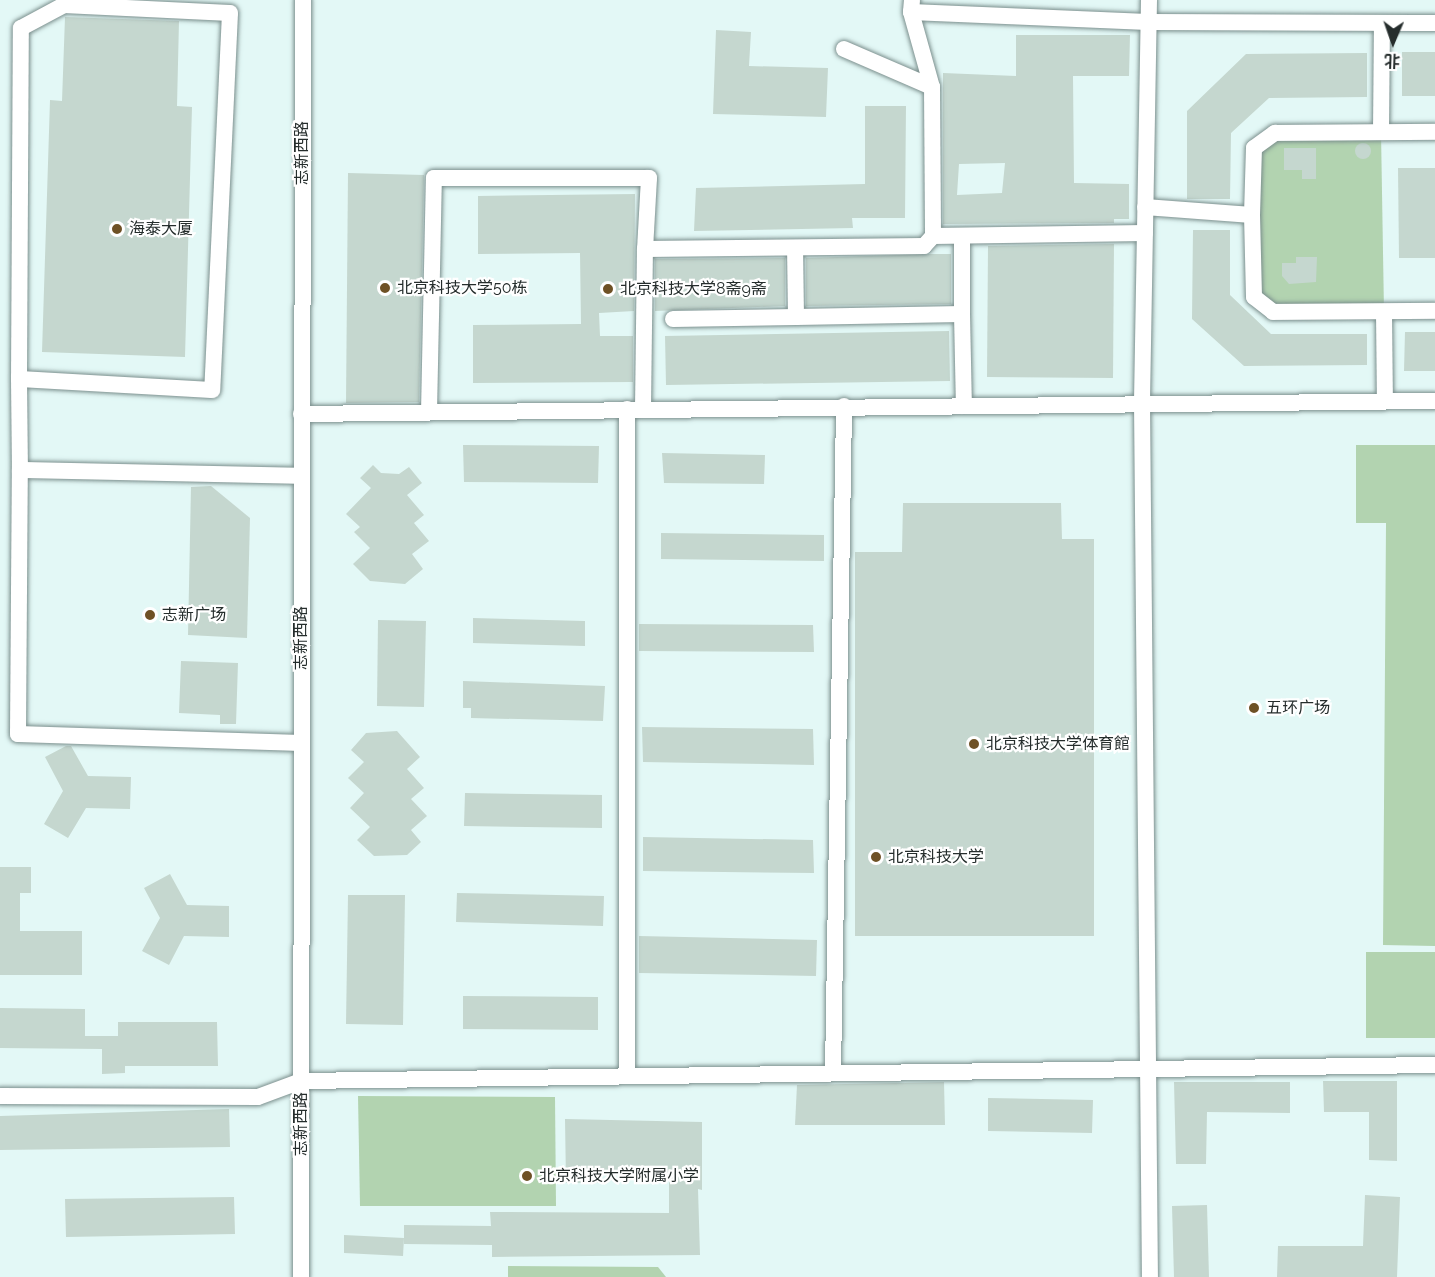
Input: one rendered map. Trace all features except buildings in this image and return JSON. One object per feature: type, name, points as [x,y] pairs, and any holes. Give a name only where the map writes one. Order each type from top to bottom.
[{"type":"street","name":"志新西路","points":[[301,1277],[303,0]]},
{"type":"street","points":[[1149,0],[1142,402],[1150,1277]]},
{"type":"street","points":[[19,379],[212,390],[230,13],[64,5],[21,28],[19,379],[20,470],[18,734],[301,743]]},
{"type":"street","points":[[645,249],[924,246],[933,236],[932,87],[912,6],[1148,22],[1435,23]]},
{"type":"street","points":[[1381,132],[1382,23]]},
{"type":"street","points":[[844,49],[932,87]]},
{"type":"street","points":[[1435,132],[1275,133],[1254,148],[1252,215],[1254,297],[1273,312],[1435,311]]},
{"type":"street","points":[[429,412],[434,178],[649,178],[635,409],[627,1076]]},
{"type":"street","points":[[1145,207],[1252,215]]},
{"type":"street","points":[[933,236],[1145,233]]},
{"type":"street","points":[[962,237],[964,406]]},
{"type":"street","points":[[795,248],[796,317]]},
{"type":"street","points":[[1384,312],[1384,401]]},
{"type":"street","points":[[673,319],[962,314]]},
{"type":"street","points":[[302,414],[1142,402],[1435,401]]},
{"type":"street","points":[[833,1072],[844,406]]},
{"type":"street","points":[[20,470],[302,476]]},
{"type":"street","points":[[0,1096],[258,1097],[302,1081],[1148,1067],[1435,1065]]},
{"type":"green space","points":[[1381,132],[1384,312],[1273,312],[1254,297],[1254,148],[1275,133]]},
{"type":"green space","points":[[1356,445],[1435,445],[1435,946],[1383,945],[1386,523],[1356,523]]},
{"type":"green space","points":[[1366,952],[1435,952],[1435,1038],[1366,1038]]},
{"type":"green space","points":[[358,1096],[555,1097],[556,1206],[360,1206]]},
{"type":"green space","points":[[508,1266],[658,1267],[666,1277],[508,1277]]},
{"type":"place","name":"海泰大厦","points":[[117,229]]},
{"type":"place","name":"北京科技大学50栋","points":[[385,288]]},
{"type":"place","name":"北京科技大学8斋9斋","points":[[608,289]]},
{"type":"place","name":"志新广场","points":[[150,615]]},
{"type":"place","name":"五环广场","points":[[1254,708]]},
{"type":"place","name":"北京科技大学体育館","points":[[974,744]]},
{"type":"place","name":"北京科技大学","points":[[876,857]]},
{"type":"place","name":"北京科技大学附属小学","points":[[527,1176]]}]
